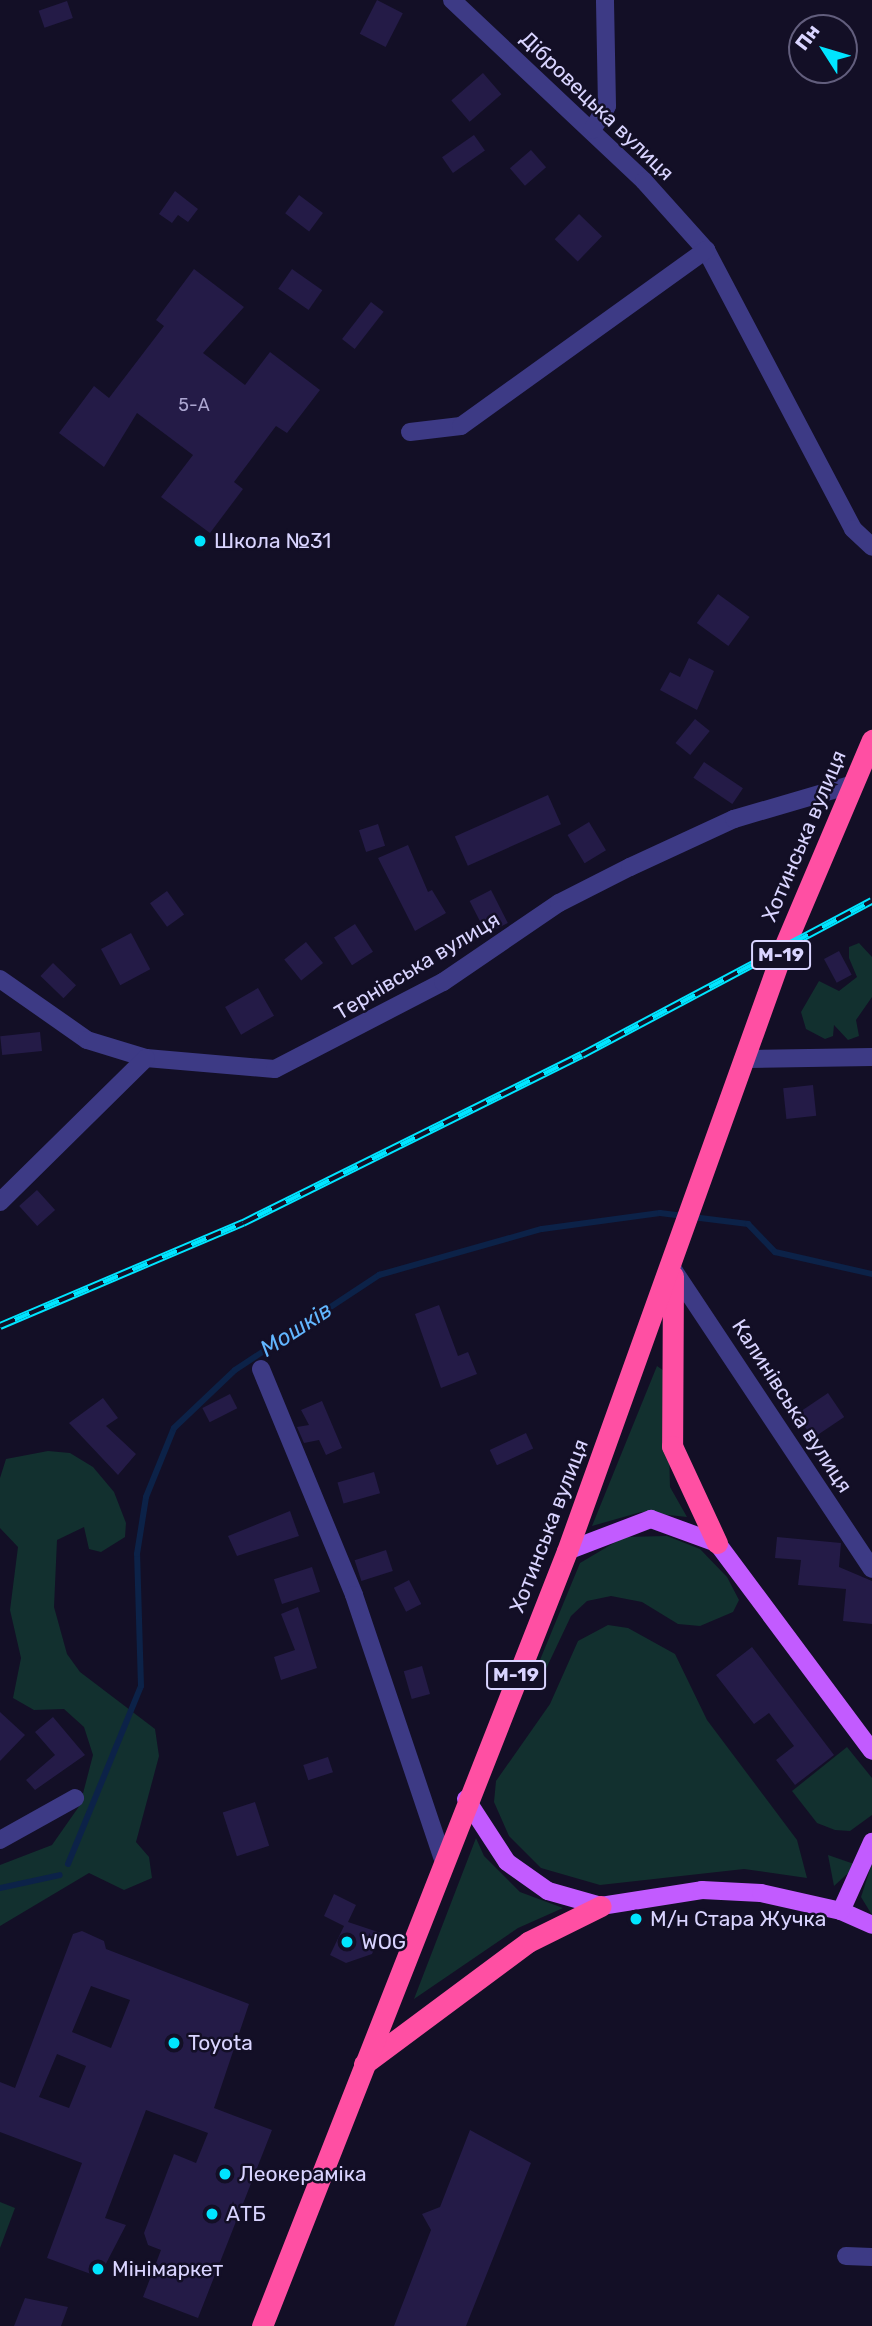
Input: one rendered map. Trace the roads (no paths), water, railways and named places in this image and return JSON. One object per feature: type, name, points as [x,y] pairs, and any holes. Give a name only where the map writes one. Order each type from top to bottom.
[{"type":"highway","name":"Хотинська вулиця","points":[[262,2326],[442,1857],[566,1551],[706,1177],[748,1059],[783,947],[872,740]]},
{"type":"highway","points":[[672,1268],[672,1446],[717,1543]]},
{"type":"highway","points":[[362,2065],[528,1942],[601,1906]]},
{"type":"main road","points":[[566,1551],[651,1519],[717,1543],[872,1751]]},
{"type":"main road","points":[[466,1799],[528,1880],[601,1906],[702,1890],[761,1893],[841,1911],[872,1925]]},
{"type":"main road","points":[[841,1911],[872,1842]]},
{"type":"street","name":"Дібровецька вулиця","points":[[452,0],[592,130],[706,250],[853,529],[872,547]]},
{"type":"street","points":[[592,130],[607,106],[605,0]]},
{"type":"street","points":[[410,432],[461,426],[706,250]]},
{"type":"street","name":"Тернівська вулиця","points":[[0,979],[88,1040],[146,1058],[275,1069],[315,1054],[443,982],[559,902],[629,867],[734,819],[854,784]]},
{"type":"street","points":[[748,1059],[872,1057]]},
{"type":"street","points":[[0,1202],[146,1058]]},
{"type":"street","name":"Калинівська вулиця","points":[[672,1268],[872,1569]]},
{"type":"street","points":[[261,1369],[354,1595],[442,1857]]},
{"type":"street","points":[[0,1840],[75,1798]]},
{"type":"street","points":[[846,2256],[872,2257]]},
{"type":"waterway","name":"Мошків","points":[[68,1864],[141,1686],[137,1554],[146,1497],[174,1428],[235,1370],[379,1275],[542,1229],[660,1213],[748,1224],[775,1252],[872,1274]]},
{"type":"waterway","name":"Мошків","points":[[0,1888],[60,1875]]},
{"type":"railway","points":[[0,1326],[243,1223],[582,1055],[872,901]]},
{"type":"place","name":"Школа №31","points":[[200,541]]},
{"type":"place","name":"М/н Стара Жучка","points":[[636,1919]]},
{"type":"place","name":"WOG","points":[[347,1942]]},
{"type":"place","name":"Toyota","points":[[174,2043]]},
{"type":"place","name":"Леокераміка","points":[[225,2174]]},
{"type":"place","name":"АТБ","points":[[212,2214]]},
{"type":"place","name":"Мінімаркет","points":[[98,2269]]}]
